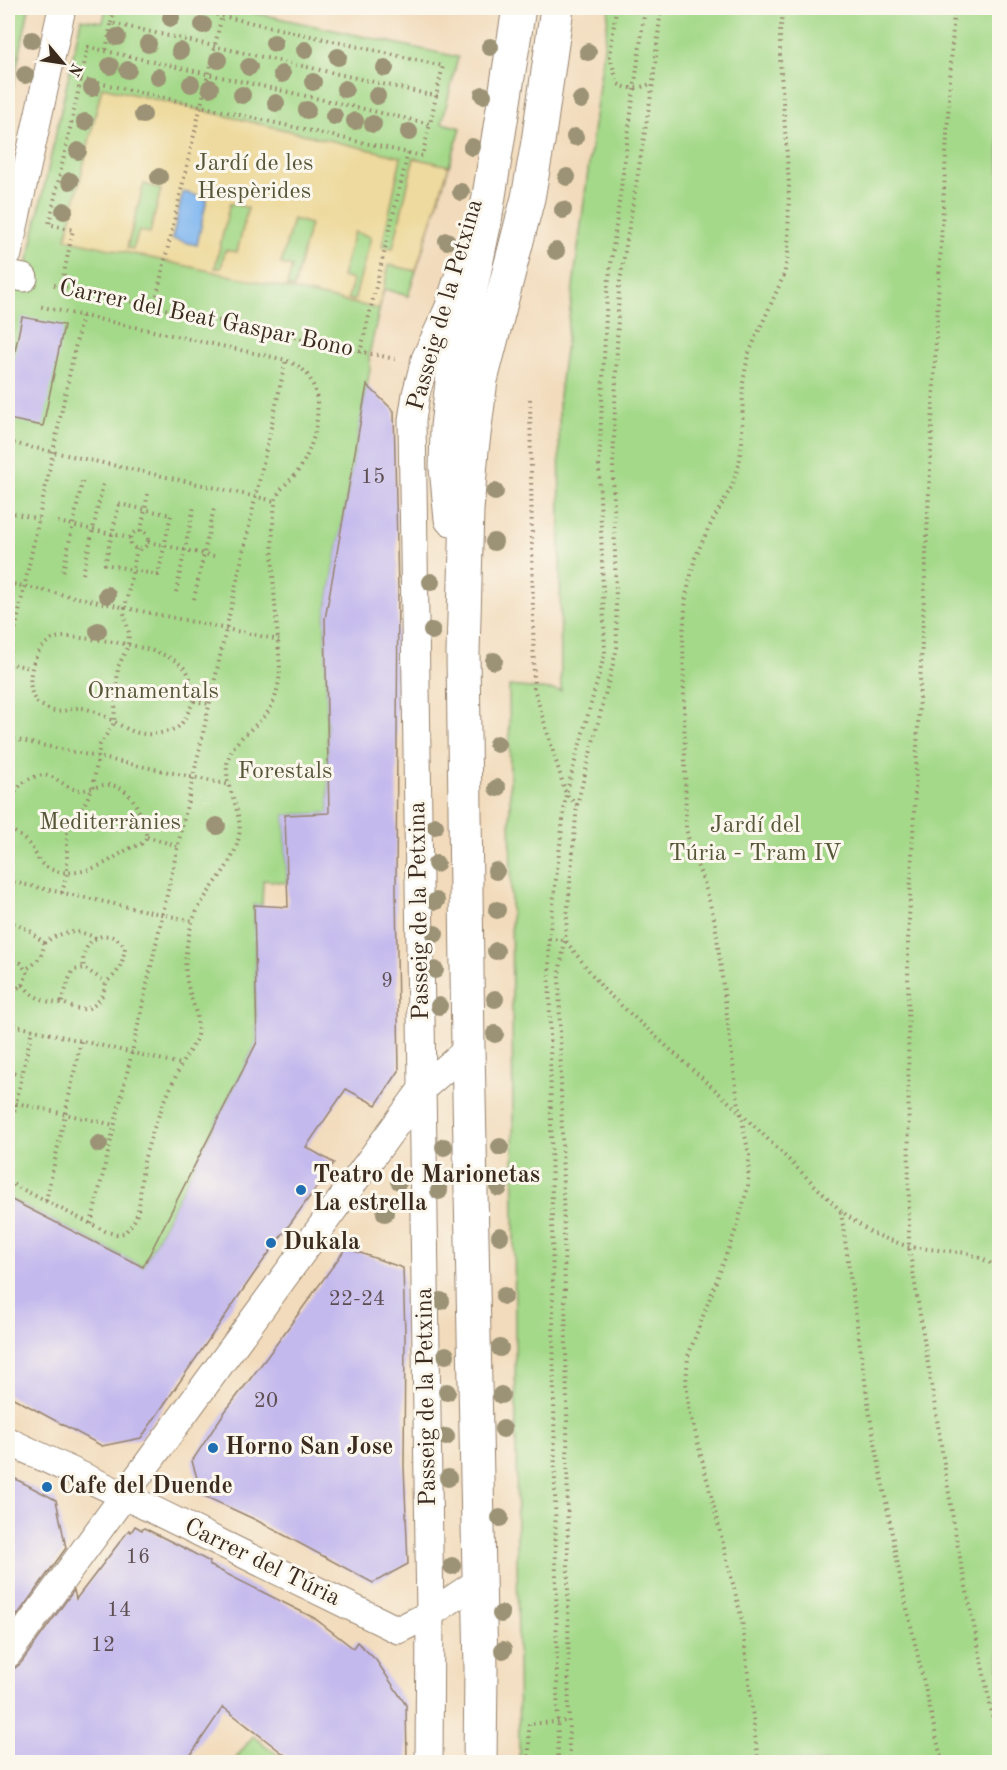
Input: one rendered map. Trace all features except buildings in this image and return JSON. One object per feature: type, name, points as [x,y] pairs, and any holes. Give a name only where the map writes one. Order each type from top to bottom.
[{"type":"main road","name":"Passeig de la Petxina","points":[[463,653],[446,468],[447,427],[453,373],[485,221],[519,8]]},
{"type":"main road","name":"Passeig de la Petxina","points":[[480,1762],[481,1669],[468,1049],[463,653],[468,500],[481,380],[528,198],[557,8]]},
{"type":"street","points":[[8,254],[62,8]]},
{"type":"street","name":"Passeig de la Petxina","points":[[429,1762],[430,1614],[412,420],[425,359],[448,309],[459,276],[508,74]]},
{"type":"street","points":[[8,1654],[422,1089],[468,1049]]},
{"type":"street","name":"Carrer del Túria","points":[[8,1441],[398,1630],[430,1614],[479,1581]]},
{"type":"path","points":[[106,51],[114,8]]},
{"type":"path","points":[[81,79],[422,156],[443,66],[187,8]]},
{"type":"path","points":[[616,8],[610,57],[618,84],[635,89],[653,83]]},
{"type":"path","points":[[558,1762],[549,939],[566,794],[605,653],[599,465],[607,293],[645,8]]},
{"type":"path","points":[[569,1762],[567,1404],[559,974],[565,940],[577,805],[617,648],[613,465],[619,287],[653,83],[661,8]]},
{"type":"path","points":[[758,1762],[742,1620],[689,1407],[686,1383],[688,1356],[735,1229],[748,1186],[748,1155],[740,1112],[715,922],[686,828],[683,635],[687,596],[695,558],[732,486],[739,465],[742,443],[742,383],[748,355],[784,274],[788,255],[789,185],[780,59],[780,32],[784,8]]},
{"type":"path","points":[[954,8],[908,941],[909,1247],[957,1543],[999,1752]]},
{"type":"path","points":[[154,307],[222,15]]},
{"type":"path","points":[[111,23],[436,96]]},
{"type":"path","points":[[61,287],[73,230],[49,224],[88,47],[430,124]]},
{"type":"path","points":[[360,353],[408,153]]},
{"type":"path","points":[[8,1182],[91,1224],[116,1234],[124,1233],[132,1225],[137,1214],[142,1171],[150,1141],[196,1035],[197,1022],[185,966],[193,921],[232,861],[239,835],[237,808],[227,766],[231,751],[263,718],[273,703],[279,686],[279,640],[273,561],[275,501],[308,455],[318,415],[312,383],[301,368],[286,360],[82,315],[20,286]]},
{"type":"path","name":"Carrer del Beat Gaspar Bono","points":[[20,286],[61,287],[405,361]]},
{"type":"path","points":[[30,668],[8,664],[82,315]]},
{"type":"path","points":[[91,1224],[132,1052],[286,360]]},
{"type":"path","points":[[530,399],[534,688],[566,794],[577,805]]},
{"type":"path","points":[[8,442],[275,501]]},
{"type":"path","points":[[63,571],[83,478]]},
{"type":"path","points":[[83,574],[103,484]]},
{"type":"path","points":[[141,531],[148,493]]},
{"type":"path","points":[[118,504],[171,515],[158,575],[105,564],[112,534],[118,504]]},
{"type":"path","points":[[176,592],[194,506]]},
{"type":"path","points":[[194,599],[214,508]]},
{"type":"path","points":[[8,512],[38,519]]},
{"type":"path","points":[[58,522],[130,538]]},
{"type":"path","points":[[141,531],[146,534],[148,542],[145,547],[137,549],[131,545],[130,538],[135,532],[141,531]]},
{"type":"path","points":[[148,542],[218,557]]},
{"type":"path","points":[[62,893],[67,874],[67,830],[82,809],[93,787],[100,745],[114,723],[118,667],[128,646],[125,607],[137,549]]},
{"type":"path","points":[[8,583],[279,640]]},
{"type":"path","points":[[55,638],[98,639],[128,646],[161,653],[176,660],[187,671],[194,700],[176,729],[158,734],[141,735],[84,708],[70,709],[60,713],[49,710],[36,702],[32,690],[30,668],[44,645],[55,638]]},
{"type":"path","points":[[194,700],[210,704]]},
{"type":"path","points":[[8,738],[230,785]]},
{"type":"path","points":[[8,801],[27,780],[38,776],[50,775],[68,786],[81,790],[107,785],[117,787],[129,793],[138,808],[147,837]]},
{"type":"path","points":[[8,828],[29,844],[39,862],[47,868],[67,874],[108,862],[130,847],[141,844],[147,837]]},
{"type":"path","points":[[147,837],[178,846]]},
{"type":"path","points":[[8,881],[193,921]]},
{"type":"path","points":[[8,921],[29,930],[44,943]]},
{"type":"path","points":[[26,969],[41,956],[44,943],[57,934],[69,931],[96,938]]},
{"type":"path","points":[[23,985],[29,993],[42,1001],[54,1004],[62,1002],[78,1009],[89,1008],[97,1004],[105,991],[106,982],[121,969],[125,947],[121,941],[108,935],[96,938],[85,950],[82,960],[84,968],[106,982]]},
{"type":"path","points":[[549,939],[565,940],[605,991],[740,1112],[841,1211],[871,1233],[909,1247],[968,1254],[989,1262],[999,1272]]},
{"type":"path","points":[[8,962],[17,961],[26,969],[27,978],[23,985],[15,988],[8,987]]},
{"type":"path","points":[[62,1002],[70,976],[74,970],[84,968]]},
{"type":"path","points":[[999,989],[999,994]]},
{"type":"path","points":[[8,1024],[182,1064]]},
{"type":"path","points":[[8,1141],[10,1121],[32,1029]]},
{"type":"path","points":[[46,1201],[81,1041]]},
{"type":"path","points":[[8,1072],[22,1075]]},
{"type":"path","points":[[16,1103],[114,1125]]},
{"type":"path","points":[[841,1211],[870,1416],[901,1582],[942,1762]]},
{"type":"path","points":[[529,1762],[529,1725],[567,1721]]},
{"type":"green space","points":[[8,8],[29,8],[8,110]]},
{"type":"green space","points":[[106,8],[232,8],[458,57],[442,123],[461,128],[408,296],[384,289],[369,355],[370,369],[325,619],[329,813],[285,815],[287,883],[263,880],[262,905],[254,905],[257,1042],[143,1267],[8,1198],[8,285],[22,288],[81,19],[103,22]]},
{"type":"green space","name":"Jardí del Túria - Tram IV","points":[[609,8],[999,8],[999,1762],[519,1762],[509,686],[561,691],[559,396]]},
{"type":"green space","points":[[253,1736],[287,1762],[233,1762]]},
{"type":"sand","points":[[102,87],[401,157],[382,247],[393,248],[414,158],[449,166],[416,271],[389,265],[379,309],[66,239]],"holes":[[[144,184],[161,189],[150,233],[139,231],[133,249],[127,248]],[[230,203],[248,208],[237,252],[225,250],[221,268],[215,268]],[[293,219],[310,224],[294,288],[287,286],[292,267],[281,264]],[[354,232],[371,237],[354,301],[348,299],[353,280],[342,277]]]},
{"type":"water","points":[[183,192],[207,198],[197,245],[172,239]]},
{"type":"place","name":"Teatro de Marionetas La estrella","points":[[301,1190]]},
{"type":"place","name":"Dukala","points":[[271,1243]]},
{"type":"place","name":"Horno San Jose","points":[[213,1448]]},
{"type":"place","name":"Cafe del Duende","points":[[47,1487]]},
{"type":"park label","name":"Jardí de les Hespèrides","points":[[254,178]]},
{"type":"park label","name":"Ornamentals","points":[[153,692]]},
{"type":"park label","name":"Forestals","points":[[285,772]]},
{"type":"park label","name":"Mediterrànies","points":[[110,823]]}]
